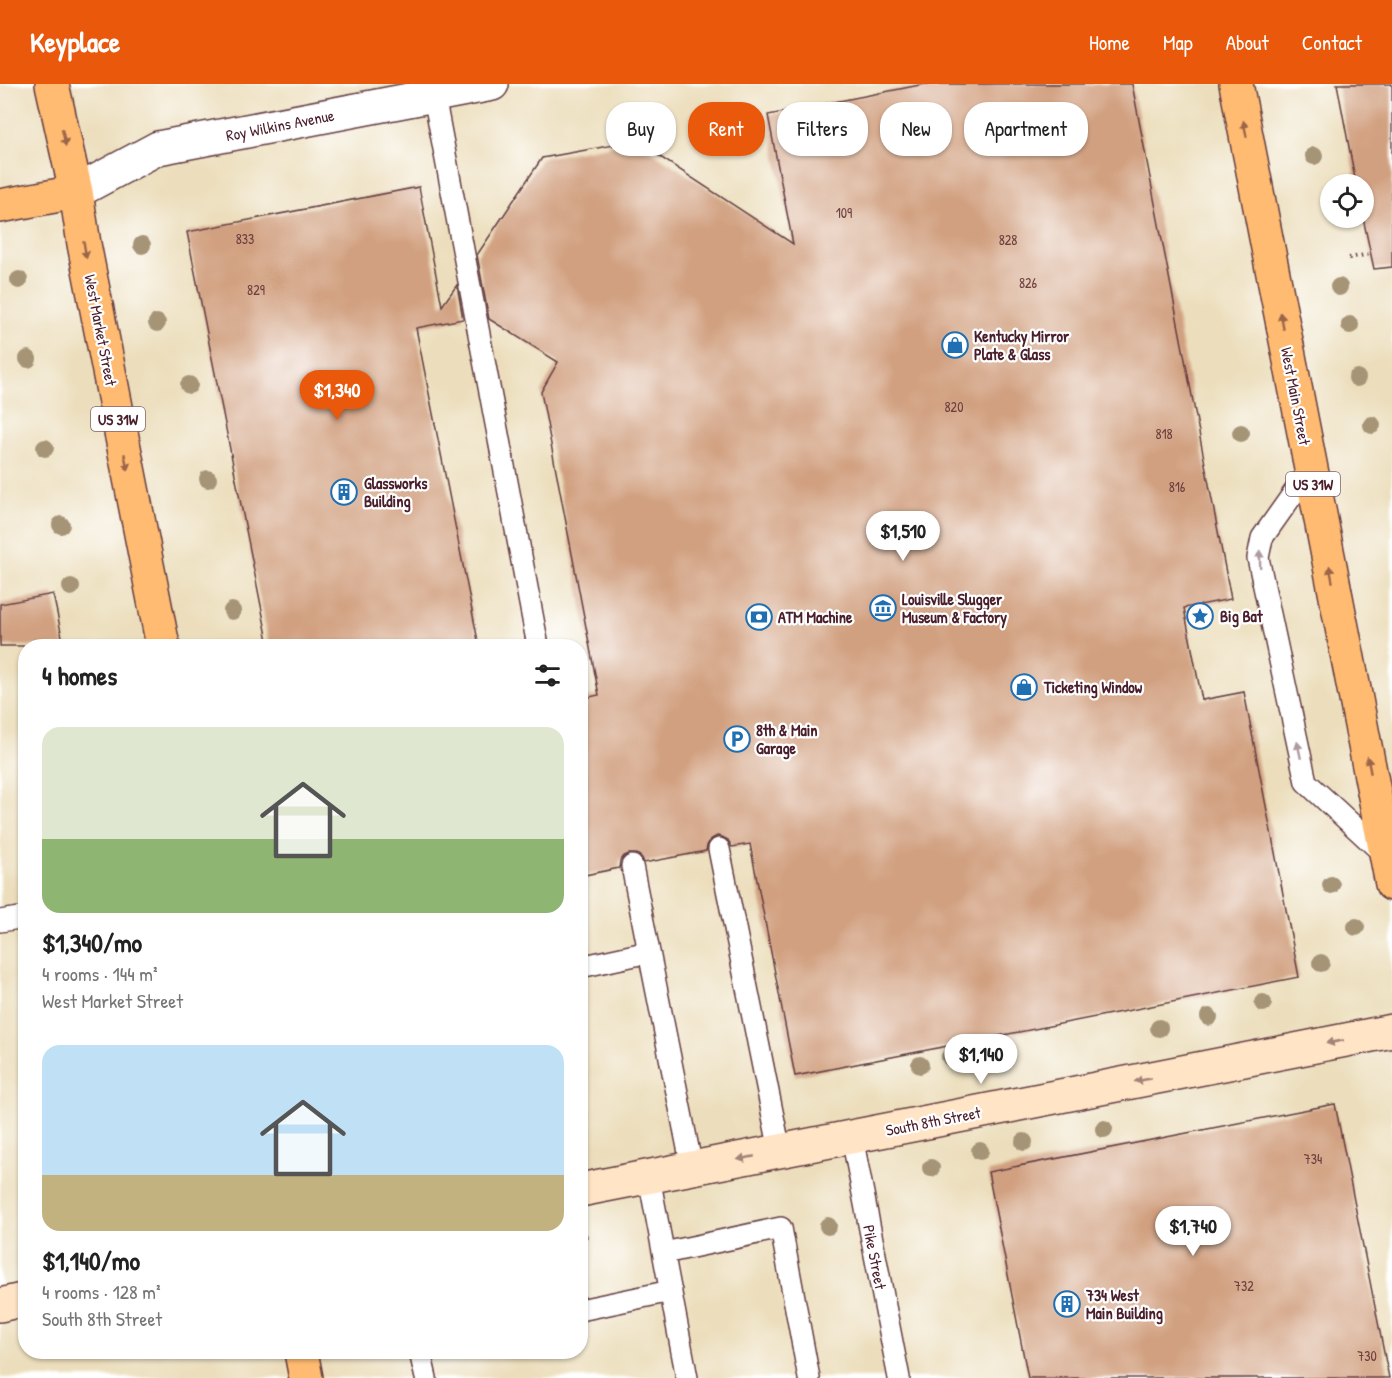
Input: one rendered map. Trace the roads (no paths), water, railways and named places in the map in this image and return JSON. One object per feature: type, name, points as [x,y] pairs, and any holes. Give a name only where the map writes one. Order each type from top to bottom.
[{"type":"main road","name":"West Market Street","points":[[52,84],[76,192],[84,244],[162,639]]},
{"type":"main road","name":"West Main Street","points":[[1236,84],[1389,870]]},
{"type":"main road","points":[[0,206],[76,192]]},
{"type":"main road","points":[[302,1359],[306,1378]]},
{"type":"street","name":"Roy Wilkins Avenue","points":[[76,192],[158,148],[492,84]]},
{"type":"street","name":"South 8th Street","points":[[588,1188],[1392,1031]]},
{"type":"street","points":[[0,1305],[18,1301]]},
{"type":"lane","points":[[434,96],[537,639]]},
{"type":"lane","points":[[1310,470],[1262,538],[1258,558],[1306,782],[1389,870]]},
{"type":"lane","points":[[719,849],[780,1151]]},
{"type":"lane","points":[[632,866],[692,1168]]},
{"type":"lane","points":[[0,921],[18,918]]},
{"type":"lane","points":[[588,965],[649,952]]},
{"type":"lane","name":"Pike Street","points":[[852,1137],[899,1378]]},
{"type":"lane","points":[[649,1177],[687,1378]]},
{"type":"lane","points":[[664,1253],[781,1228],[809,1378]]},
{"type":"lane","points":[[588,1308],[671,1291]]},
{"type":"lane","points":[[422,1359],[426,1378]]},
{"type":"place","name":"Kentucky Mirror Plate & Glass","points":[[955,345]]},
{"type":"place","name":"Glassworks Building","points":[[344,492]]},
{"type":"place","name":"Louisville Slugger Museum & Factory","points":[[883,608]]},
{"type":"place","name":"Big Bat","points":[[1200,616]]},
{"type":"place","name":"ATM Machine","points":[[759,617]]},
{"type":"place","name":"Ticketing Window","points":[[1024,687]]},
{"type":"place","name":"8th & Main Garage","points":[[737,739]]},
{"type":"place","name":"734 West Main Building","points":[[1067,1304]]}]
